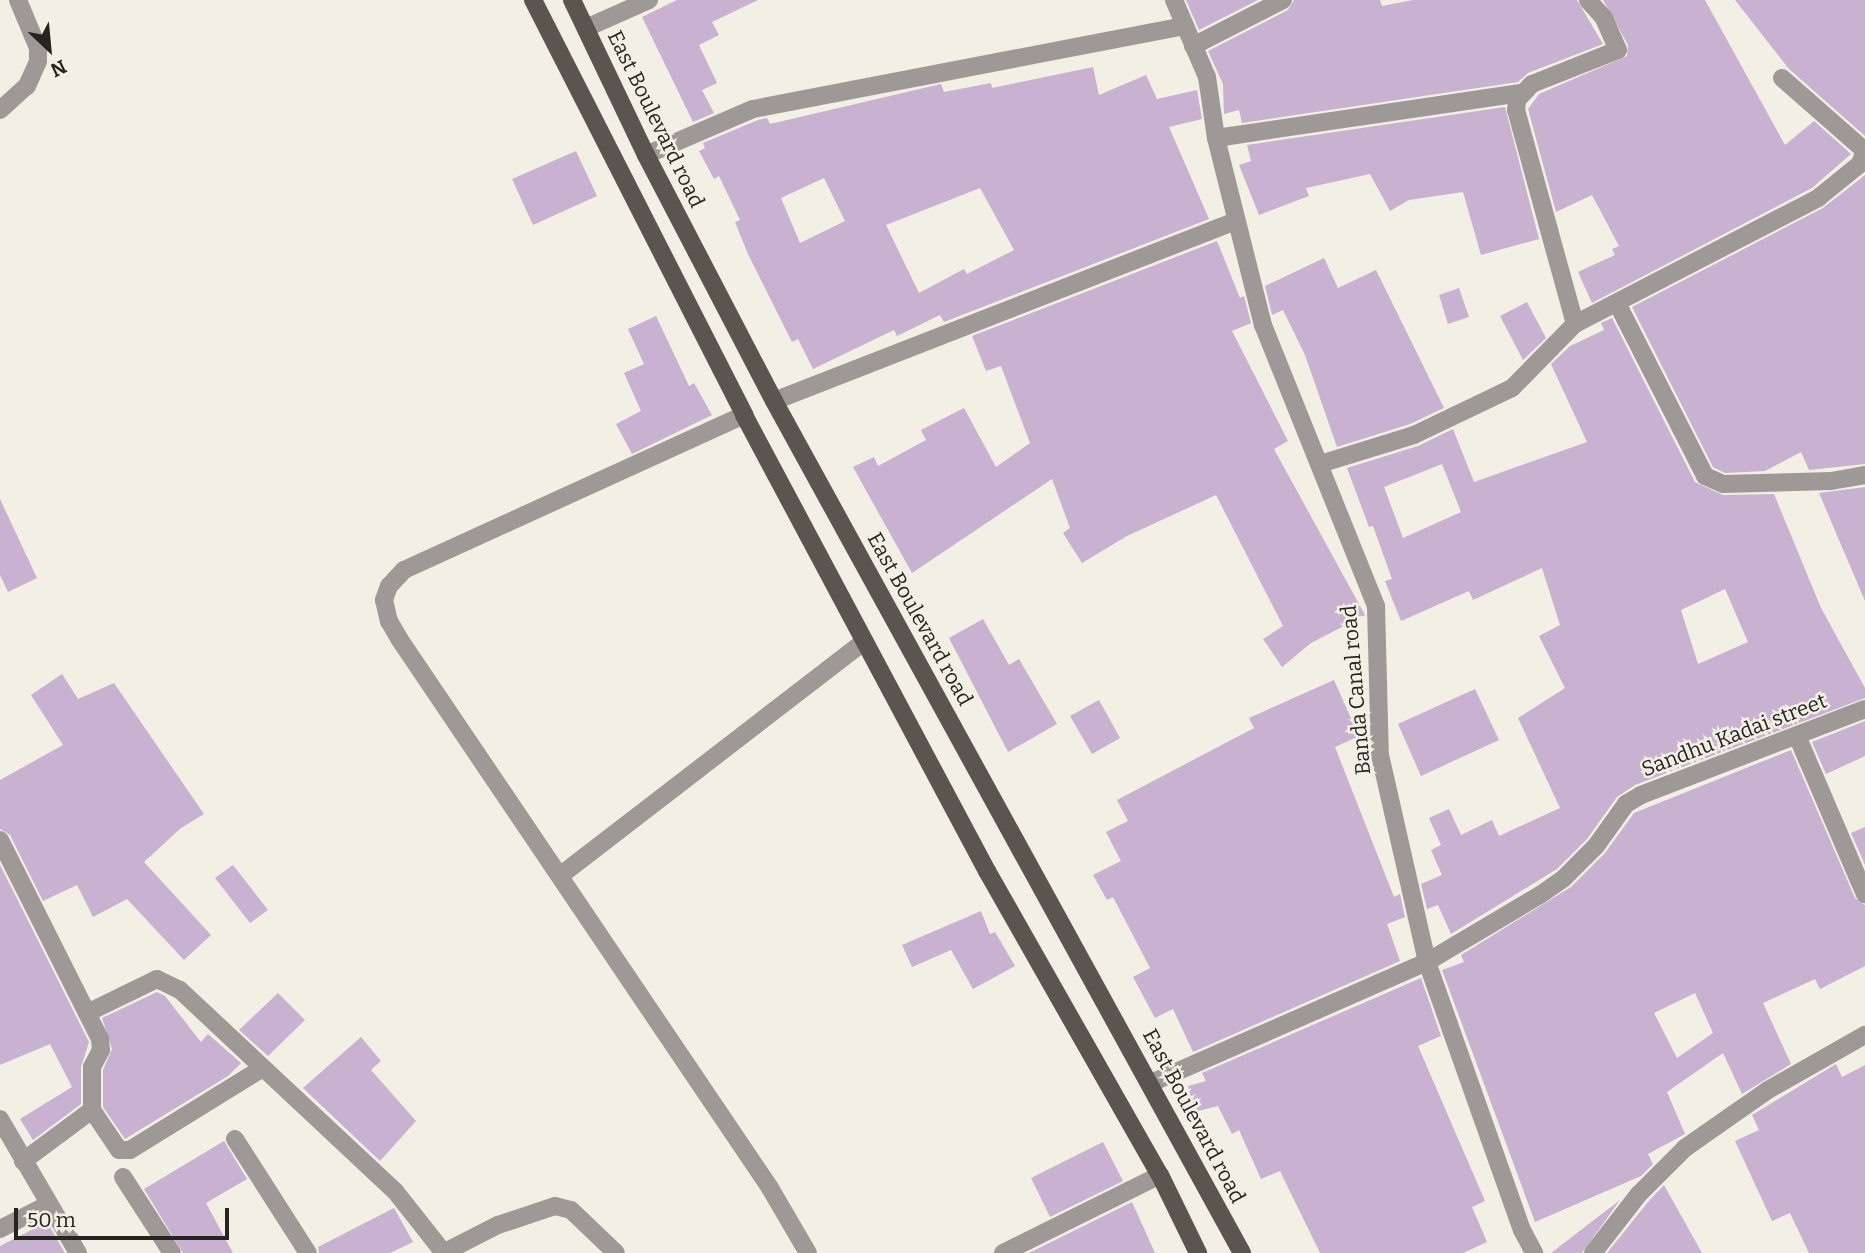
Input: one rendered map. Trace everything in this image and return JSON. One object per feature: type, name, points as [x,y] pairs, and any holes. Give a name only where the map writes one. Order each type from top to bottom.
[{"type":"main road","points":[[533,0],[744,415],[864,642],[987,871],[1160,1175],[1198,1253]]},
{"type":"main road","name":"East Boulevard road","points":[[572,0],[646,155],[775,401],[1242,1253]]},
{"type":"street","points":[[0,110],[27,86],[38,61],[38,48],[18,0]]},
{"type":"street","points":[[586,29],[649,0]]},
{"type":"street","name":"Banda Canal road","points":[[1174,0],[1207,77],[1216,138],[1263,325],[1376,606],[1380,755],[1427,961],[1522,1230],[1534,1253]]},
{"type":"street","points":[[1193,46],[1283,0]]},
{"type":"street","points":[[1216,138],[1521,93],[1532,84],[1618,50],[1604,18],[1588,0]]},
{"type":"street","points":[[646,155],[753,109],[1185,26]]},
{"type":"street","points":[[1320,464],[1414,435],[1512,388],[1575,324],[1818,198],[1860,164],[1865,150],[1782,78]]},
{"type":"street","points":[[1521,93],[1516,110],[1575,324]]},
{"type":"street","points":[[775,401],[1236,222]]},
{"type":"street","points":[[1618,303],[1705,476],[1734,484],[1831,481],[1865,475]]},
{"type":"street","points":[[744,415],[404,569],[388,586],[384,600],[389,621],[770,1188],[808,1253]]},
{"type":"street","points":[[561,875],[864,642]]},
{"type":"street","name":"Sandhu Kadai street","points":[[1151,1083],[1427,961],[1553,887],[1596,846],[1633,799],[1798,738],[1865,709]]},
{"type":"street","points":[[1798,738],[1865,894]]},
{"type":"street","points":[[0,840],[87,1013],[101,1051],[92,1067],[92,1110],[119,1150],[130,1150],[263,1068]]},
{"type":"street","points":[[87,1013],[157,979],[180,990],[395,1191],[444,1253],[510,1220],[555,1206],[571,1210],[617,1253]]},
{"type":"street","points":[[1593,1253],[1639,1194],[1685,1148],[1768,1090],[1865,1035]]},
{"type":"street","points":[[23,1161],[92,1110]]},
{"type":"street","points":[[0,1119],[78,1253]]},
{"type":"street","points":[[236,1139],[308,1253]]},
{"type":"street","points":[[1003,1253],[1160,1175]]},
{"type":"street","points":[[123,1177],[172,1253]]},
{"type":"street","points":[[0,1229],[49,1204]]},
{"type":"building","points":[[677,0],[758,0],[712,22],[719,35],[699,45],[717,83],[702,90],[714,113],[693,122],[642,17]]},
{"type":"building","points":[[1186,0],[1258,0],[1199,30]]},
{"type":"building","points":[[1294,0],[1380,0],[1382,6],[1413,0],[1577,0],[1603,44],[1528,73],[1518,82],[1242,123],[1239,110],[1224,114],[1223,84],[1208,51],[1288,10]]},
{"type":"building","points":[[1603,0],[1705,0],[1785,145],[1814,121],[1851,154],[1812,188],[1592,303],[1578,272],[1615,255],[1612,249],[1619,246],[1592,195],[1556,212],[1528,109],[1539,94],[1627,56],[1628,45]]},
{"type":"building","points":[[1735,0],[1865,0],[1865,136],[1789,69]]},
{"type":"building","points":[[1093,67],[1099,95],[1146,75],[1157,99],[1197,90],[1202,119],[1169,127],[1209,219],[944,322],[940,315],[897,336],[894,330],[813,369],[798,339],[792,342],[748,254],[735,222],[740,220],[719,176],[714,179],[699,151],[705,148],[703,143],[758,120],[767,118],[770,124],[941,84],[944,92],[991,83],[992,88]],"holes":[[[824,178],[845,221],[800,243],[781,198]],[[980,188],[1014,250],[967,274],[964,269],[919,293],[886,225]]]},
{"type":"building","points":[[1505,107],[1539,239],[1481,255],[1463,192],[1409,200],[1390,211],[1370,174],[1306,188],[1309,196],[1259,215],[1239,165],[1251,161],[1247,145]]},
{"type":"building","points":[[576,151],[597,196],[533,225],[512,179]]},
{"type":"building","points":[[1865,175],[1865,464],[1809,470],[1801,452],[1765,471],[1725,473],[1713,467],[1632,307],[1823,208]]},
{"type":"building","points":[[1217,241],[1240,298],[1244,296],[1251,323],[1232,331],[1288,441],[1274,449],[1365,615],[1311,643],[1282,667],[1263,639],[1283,626],[1216,495],[1127,536],[1082,563],[1063,533],[1070,528],[1052,479],[912,573],[853,467],[874,457],[878,466],[926,440],[921,430],[964,408],[996,467],[1030,443],[1001,366],[986,371],[972,336]]},
{"type":"building","points":[[1324,258],[1338,288],[1376,270],[1444,408],[1410,424],[1337,447],[1305,355],[1283,310],[1272,315],[1265,286]]},
{"type":"building","points":[[1459,288],[1469,317],[1448,324],[1439,295]]},
{"type":"building","points":[[1527,302],[1546,338],[1523,360],[1500,316]]},
{"type":"building","points":[[656,316],[689,386],[694,383],[712,415],[632,454],[616,424],[641,411],[624,373],[644,364],[628,329]]},
{"type":"building","points":[[1612,318],[1695,482],[1723,495],[1774,494],[1821,608],[1865,688],[1865,698],[1635,785],[1617,797],[1587,839],[1557,869],[1451,934],[1438,905],[1427,909],[1421,884],[1442,875],[1431,850],[1441,845],[1429,818],[1449,809],[1461,835],[1492,820],[1499,836],[1560,808],[1518,718],[1565,688],[1539,636],[1560,625],[1542,568],[1473,600],[1469,591],[1401,621],[1385,581],[1392,579],[1373,526],[1369,527],[1347,468],[1418,446],[1453,429],[1474,482],[1587,442],[1551,364],[1570,346],[1604,330],[1601,323]],"holes":[[[1442,464],[1461,512],[1403,538],[1384,487]],[[1725,589],[1748,642],[1698,664],[1681,610]]]},
{"type":"building","points":[[1865,487],[1865,601],[1819,493]]},
{"type":"building","points":[[0,499],[37,578],[8,592],[0,575]]},
{"type":"building","points":[[983,619],[1009,665],[1019,659],[1057,724],[1008,752],[949,638]]},
{"type":"building","points":[[62,674],[78,699],[114,683],[204,814],[181,828],[144,862],[211,935],[184,960],[127,899],[93,917],[77,885],[43,901],[10,835],[0,829],[0,780],[63,745],[31,695]]},
{"type":"building","points":[[1334,680],[1359,736],[1335,747],[1394,897],[1400,894],[1405,917],[1387,924],[1400,961],[1193,1052],[1173,1009],[1155,1018],[1133,977],[1150,968],[1113,897],[1107,900],[1093,875],[1121,861],[1106,832],[1128,821],[1117,800],[1254,728],[1249,718]]},
{"type":"building","points":[[1475,689],[1499,740],[1421,776],[1398,724]]},
{"type":"building","points":[[1099,700],[1120,738],[1092,754],[1070,716]]},
{"type":"building","points":[[1865,721],[1865,756],[1826,774],[1812,742]]},
{"type":"building","points":[[1791,750],[1855,898],[1865,905],[1865,966],[1820,989],[1815,979],[1763,1003],[1791,1064],[1742,1094],[1723,1053],[1667,1092],[1685,1134],[1648,1154],[1653,1164],[1641,1176],[1535,1222],[1442,970],[1464,962],[1461,955],[1571,887],[1605,853],[1634,813]],"holes":[[[1695,993],[1713,1033],[1677,1058],[1654,1013]]]},
{"type":"building","points":[[1865,827],[1865,865],[1851,833]]},
{"type":"building","points":[[0,865],[89,1042],[81,1067],[81,1104],[33,1140],[20,1119],[72,1087],[50,1044],[0,1065]]},
{"type":"building","points":[[233,865],[268,910],[250,923],[215,878]]},
{"type":"building","points":[[981,911],[990,934],[995,932],[1015,966],[973,989],[951,950],[912,967],[902,945]]},
{"type":"building","points":[[1421,978],[1441,1036],[1418,1046],[1485,1201],[1472,1207],[1487,1242],[1463,1253],[1320,1253],[1280,1171],[1261,1179],[1239,1130],[1232,1134],[1218,1106],[1194,1112],[1188,1086],[1206,1081],[1202,1073]]},
{"type":"building","points":[[157,992],[165,996],[201,1042],[208,1034],[241,1063],[228,1076],[125,1139],[103,1107],[103,1070],[112,1049],[102,1018]]},
{"type":"building","points":[[278,993],[305,1020],[268,1056],[239,1030]]},
{"type":"building","points":[[361,1037],[381,1061],[371,1070],[416,1121],[380,1161],[303,1088]]},
{"type":"building","points":[[1836,1064],[1842,1077],[1865,1065],[1865,1253],[1809,1253],[1790,1213],[1772,1221],[1735,1141],[1759,1130],[1752,1115]]},
{"type":"building","points":[[224,1141],[247,1179],[206,1203],[233,1253],[183,1253],[144,1189]]},
{"type":"building","points":[[1103,1142],[1123,1181],[1050,1217],[1031,1178]]},
{"type":"building","points":[[1664,1185],[1702,1253],[1607,1253],[1648,1202]]},
{"type":"building","points":[[1620,1200],[1582,1253],[1551,1253]]},
{"type":"building","points":[[1132,1202],[1155,1253],[1029,1253]]},
{"type":"building","points":[[394,1208],[413,1242],[390,1253],[319,1253],[318,1247]]},
{"type":"building","points":[[47,1222],[65,1253],[0,1253],[0,1246]]}]
